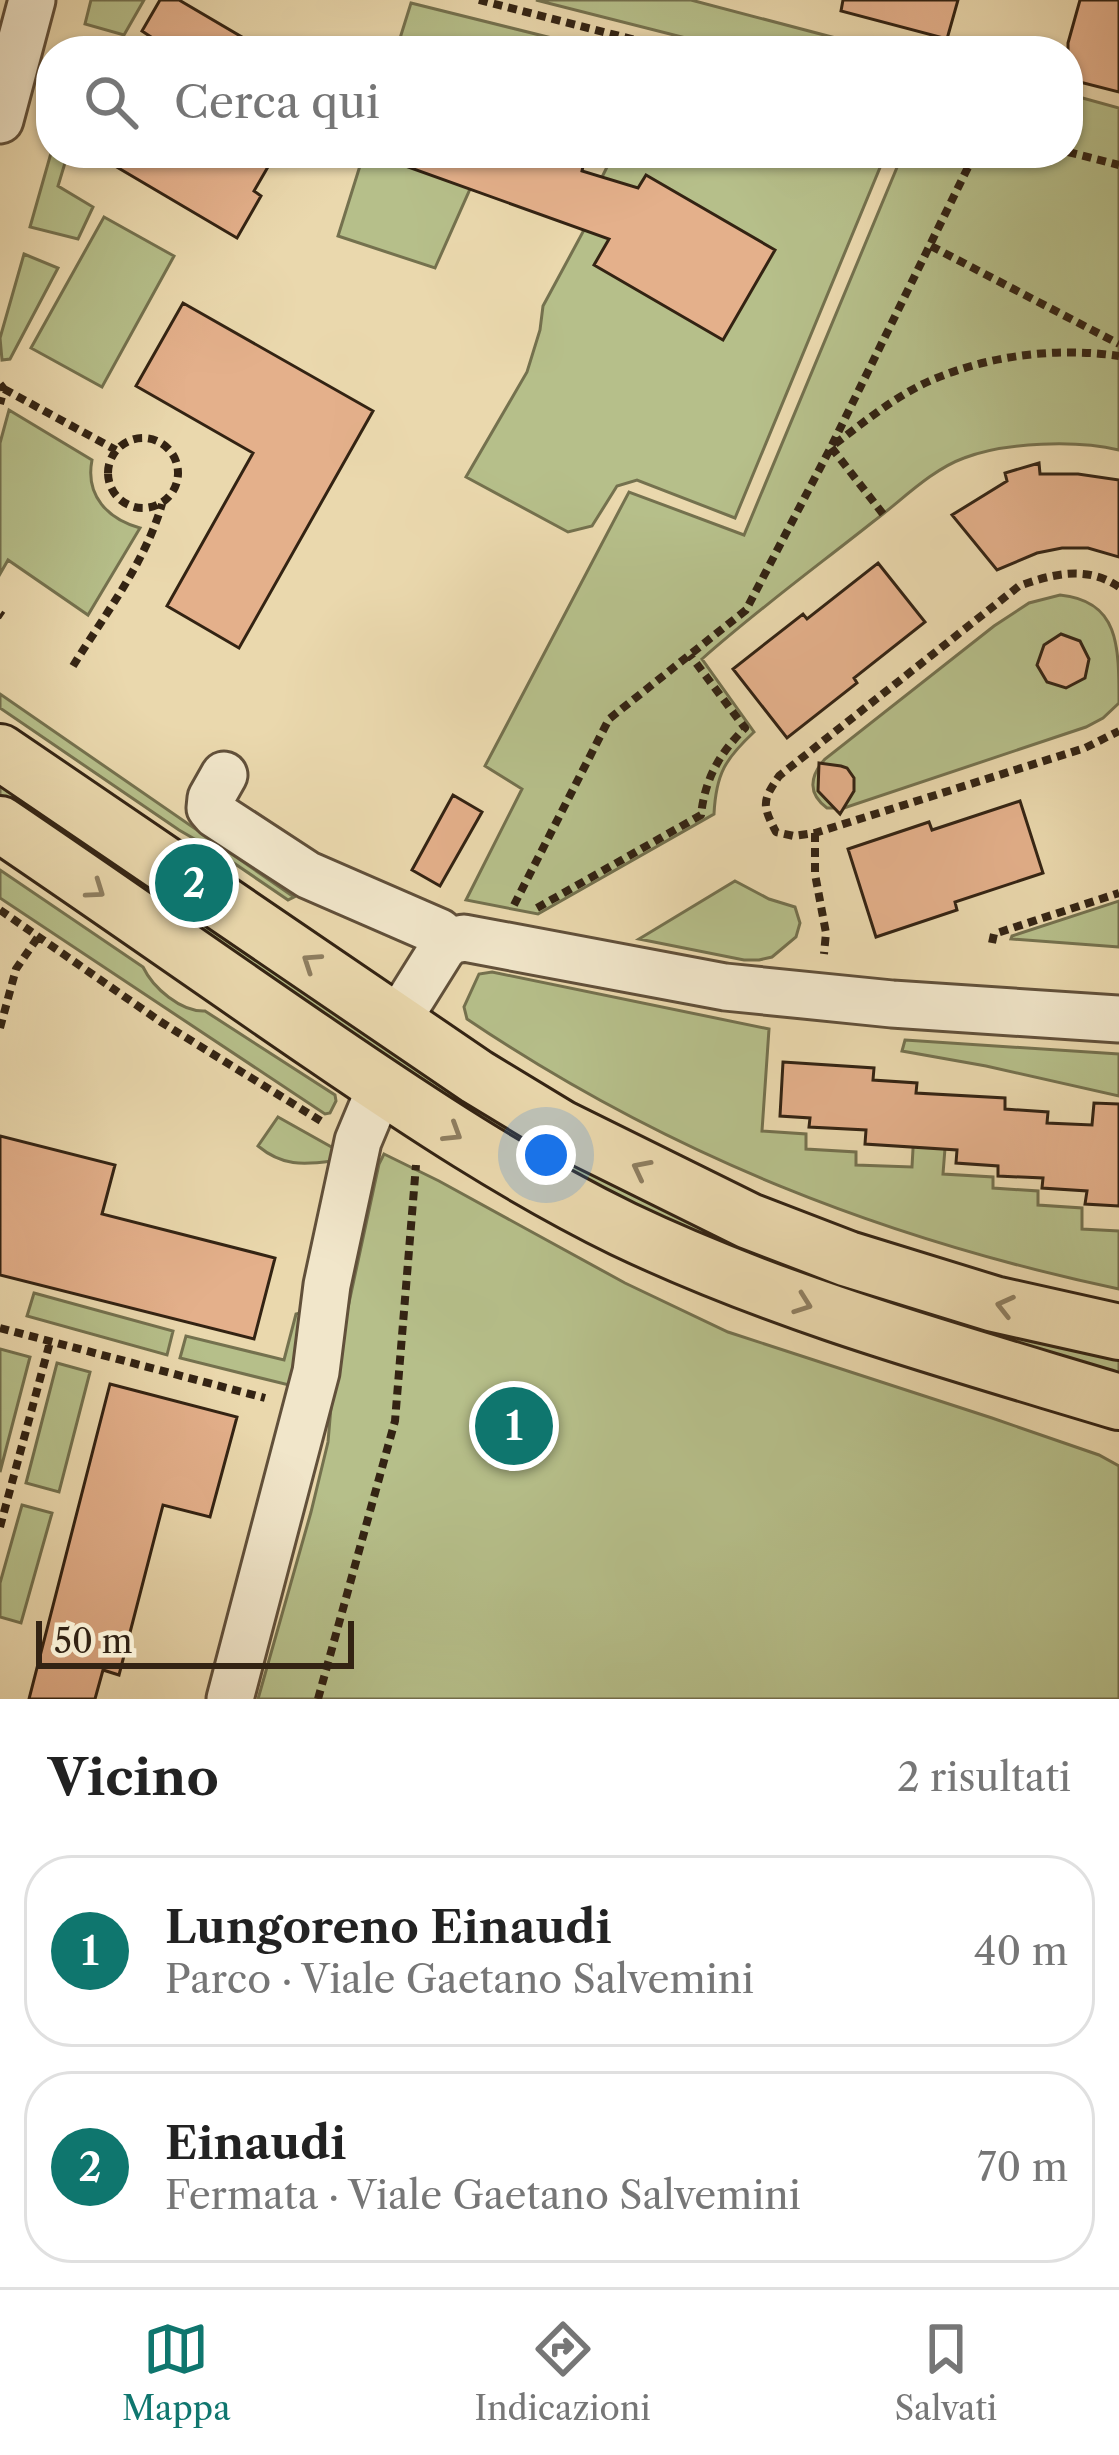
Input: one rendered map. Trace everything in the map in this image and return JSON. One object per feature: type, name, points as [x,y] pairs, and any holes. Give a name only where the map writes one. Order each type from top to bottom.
[{"type":"main road","points":[[0,752],[477,1077],[561,1128],[749,1222],[848,1259],[994,1304],[1119,1332]]},
{"type":"main road","points":[[0,824],[380,1086],[542,1187],[680,1255],[767,1291],[1119,1402]]},
{"type":"street","points":[[0,120],[32,0]]},
{"type":"street","points":[[224,775],[211,798],[210,808],[216,815],[308,875],[450,941]]},
{"type":"street","points":[[397,1021],[442,949],[464,938],[672,979],[820,998],[1119,1019]]},
{"type":"street","points":[[230,1699],[307,1409],[358,1141],[380,1086]]},
{"type":"path","points":[[479,0],[619,36]]},
{"type":"path","points":[[1083,156],[1119,165]]},
{"type":"path","points":[[507,917],[609,719],[746,610],[968,168]]},
{"type":"path","points":[[931,246],[1119,344]]},
{"type":"path","points":[[831,447],[932,380],[995,360],[1059,351],[1119,356]]},
{"type":"path","points":[[0,404],[2,386],[116,450]]},
{"type":"path","points":[[73,666],[134,569],[163,502],[176,485],[178,473],[170,451],[161,443],[138,439],[116,450],[109,482],[121,501],[141,509],[163,502]]},
{"type":"path","points":[[831,447],[883,514]]},
{"type":"path","points":[[1119,587],[1082,573],[1053,574],[1018,586],[779,776],[766,795],[764,809],[776,832],[814,833],[1085,748],[1119,731]]},
{"type":"path","points":[[526,914],[701,815],[708,779],[745,728],[689,655]]},
{"type":"path","points":[[814,833],[814,874],[826,933],[820,998]]},
{"type":"path","points":[[992,944],[994,934],[1119,893]]},
{"type":"path","points":[[0,910],[161,1022],[326,1124]]},
{"type":"path","points":[[0,1028],[16,969],[38,937]]},
{"type":"path","points":[[318,1699],[395,1421],[418,1148],[428,1117]]},
{"type":"path","points":[[0,1328],[307,1409]]},
{"type":"path","points":[[0,1526],[50,1342]]},
{"type":"green space","points":[[91,0],[144,0],[124,35],[85,24]]},
{"type":"green space","points":[[536,0],[691,0],[828,36],[678,36]]},
{"type":"green space","points":[[411,3],[544,36],[401,36]]},
{"type":"green space","points":[[1083,98],[1119,108],[1119,450],[1062,444],[1020,446],[964,458],[928,478],[702,659],[754,732],[724,768],[714,814],[538,914],[466,900],[522,789],[485,766],[629,492],[744,535],[897,168],[1083,168]]},
{"type":"green space","points":[[47,168],[63,168],[58,186],[93,207],[78,239],[30,227]]},
{"type":"green space","points":[[359,168],[448,168],[470,189],[435,268],[338,236]]},
{"type":"green space","points":[[606,168],[880,168],[735,518],[637,480],[617,486],[592,526],[568,532],[466,477],[527,372],[543,306],[584,230]]},
{"type":"green space","points":[[104,217],[174,256],[102,387],[31,348]]},
{"type":"green space","points":[[24,254],[58,268],[10,359],[2,360],[0,338]]},
{"type":"green space","points":[[9,410],[92,460],[92,485],[101,504],[118,519],[140,528],[88,615],[8,560],[0,574],[0,443]]},
{"type":"green space","points":[[1060,595],[1094,606],[1112,630],[1119,703],[1103,718],[844,808],[827,808],[821,803],[813,785],[825,759],[994,626],[1029,603]]},
{"type":"green space","points":[[0,694],[294,897],[288,900],[179,830],[0,708]]},
{"type":"green space","points":[[0,781],[505,1123],[1119,1357],[1119,1374],[827,1285],[731,1249],[626,1200],[475,1113],[330,1018],[0,794]]},
{"type":"green space","points":[[0,870],[143,967],[169,997],[187,1008],[205,1011],[335,1095],[330,1113],[0,898]]},
{"type":"green space","points":[[735,881],[795,907],[800,923],[796,937],[772,957],[744,960],[639,939]]},
{"type":"green space","points":[[1119,901],[1119,947],[1011,939],[1012,936]]},
{"type":"green space","points":[[492,972],[769,1029],[762,1131],[806,1134],[806,1149],[856,1152],[856,1165],[912,1167],[916,1095],[949,1097],[943,1174],[993,1177],[993,1188],[1038,1191],[1038,1205],[1082,1208],[1082,1229],[1119,1231],[1119,1289],[946,1245],[780,1186],[699,1151],[620,1111],[467,1019],[464,1007],[479,974]]},
{"type":"green space","points":[[905,1040],[1119,1054],[1119,1096],[902,1051]]},
{"type":"green space","points":[[278,1117],[335,1149],[332,1161],[293,1162],[258,1146]]},
{"type":"green space","points":[[384,1154],[625,1283],[728,1332],[992,1418],[1119,1466],[1119,1699],[258,1699],[328,1442],[334,1372]]},
{"type":"green space","points":[[34,1293],[173,1331],[167,1355],[27,1316]]},
{"type":"green space","points":[[300,1313],[306,1333],[297,1387],[180,1358],[186,1336],[284,1360]]},
{"type":"green space","points":[[0,1349],[30,1357],[0,1472]]},
{"type":"green space","points":[[57,1363],[90,1372],[59,1492],[26,1483]]},
{"type":"green space","points":[[22,1505],[52,1513],[21,1623],[0,1617],[0,1583]]},
{"type":"building","points":[[160,0],[179,0],[240,36],[150,36],[142,31]]},
{"type":"building","points":[[843,0],[958,0],[948,36],[841,11]]},
{"type":"building","points":[[1080,0],[1119,0],[1119,92],[1083,83],[1083,36],[1070,36]]},
{"type":"building","points":[[118,168],[267,168],[254,191],[261,196],[237,238]]},
{"type":"building","points":[[411,168],[583,168],[638,188],[646,175],[775,250],[723,340],[594,265],[609,239]]},
{"type":"building","points":[[183,303],[373,411],[239,648],[167,606],[253,453],[136,386]]},
{"type":"building","points":[[1039,463],[1040,474],[1119,480],[1119,557],[1088,548],[1062,548],[997,570],[952,515],[1007,481],[1005,473]]},
{"type":"building","points":[[878,563],[925,622],[787,738],[733,669]]},
{"type":"building","points":[[1061,634],[1080,641],[1089,659],[1085,678],[1066,688],[1047,682],[1037,665],[1044,645]]},
{"type":"building","points":[[819,763],[847,768],[854,778],[854,791],[840,814],[818,791]]},
{"type":"building","points":[[453,795],[482,812],[440,886],[412,870]]},
{"type":"building","points":[[1020,801],[1043,873],[955,902],[957,910],[876,937],[848,849],[929,822],[932,830]]},
{"type":"building","points":[[783,1062],[874,1068],[873,1080],[917,1083],[916,1093],[1005,1098],[1005,1109],[1048,1112],[1047,1123],[1092,1125],[1094,1103],[1119,1104],[1119,1206],[1085,1204],[1087,1191],[1042,1188],[1043,1178],[998,1176],[998,1166],[956,1163],[957,1150],[865,1144],[866,1130],[809,1127],[810,1118],[780,1116]]},
{"type":"building","points":[[0,1136],[115,1165],[102,1214],[275,1258],[254,1339],[0,1275]]},
{"type":"building","points":[[110,1384],[237,1417],[210,1517],[163,1505],[119,1675],[103,1670],[95,1699],[29,1699]]},
{"type":"place","name":"Einaudi","points":[[194,883]]},
{"type":"place","name":"Lungoreno Einaudi","points":[[514,1426]]}]
